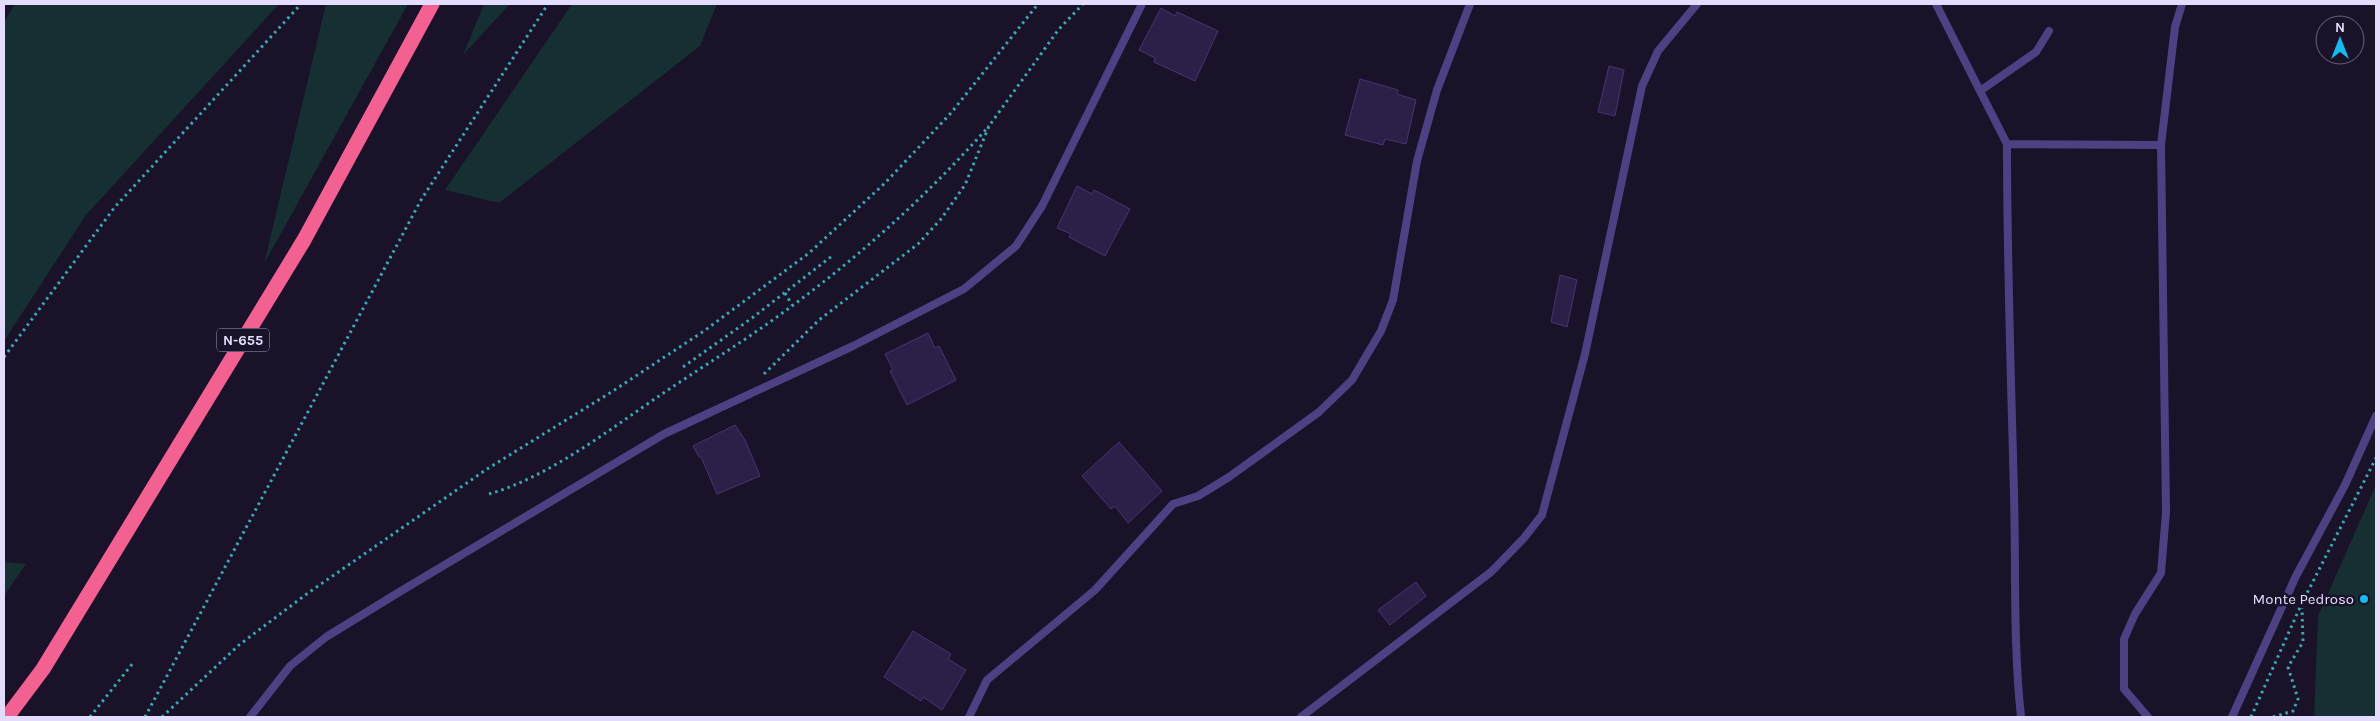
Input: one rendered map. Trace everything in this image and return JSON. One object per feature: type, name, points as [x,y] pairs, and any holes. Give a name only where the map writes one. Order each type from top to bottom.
[{"type":"highway","name":"N-655","points":[[7,717],[43,669],[304,240],[432,4]]},
{"type":"lane","points":[[250,717],[290,666],[326,637],[664,434],[853,346],[964,289],[1016,246],[1042,206],[1142,4]]},
{"type":"lane","points":[[969,717],[987,680],[1095,590],[1173,504],[1198,496],[1259,456],[1319,412],[1352,380],[1381,330],[1394,300],[1417,160],[1437,90],[1470,4]]},
{"type":"lane","points":[[1301,717],[1491,572],[1524,538],[1542,515],[1585,354],[1642,86],[1658,51],[1697,4]]},
{"type":"lane","points":[[1936,4],[2007,144],[2007,297],[2014,492],[2017,680],[2021,717]]},
{"type":"lane","points":[[2148,717],[2124,690],[2124,639],[2135,614],[2161,573],[2166,512],[2161,145],[2174,36],[2182,4]]},
{"type":"lane","points":[[1980,92],[2036,52],[2050,31]]},
{"type":"lane","points":[[2007,144],[2161,145]]},
{"type":"lane","points":[[2232,717],[2296,576],[2345,485],[2376,416]]},
{"type":"path","points":[[4,356],[114,208],[301,4]]},
{"type":"path","points":[[145,717],[421,200],[548,4]]},
{"type":"path","points":[[162,717],[239,645],[308,593],[487,469],[613,391],[704,331],[809,253],[885,183],[951,113],[1038,4]]},
{"type":"path","points":[[488,494],[515,486],[592,441],[757,331],[826,279],[919,200],[957,163],[989,126],[1059,29],[1083,4]]},
{"type":"path","points":[[751,393],[769,367],[819,320],[918,244],[941,219],[965,184],[989,126]]},
{"type":"path","points":[[683,367],[785,293],[832,256]]},
{"type":"path","points":[[785,293],[792,305]]},
{"type":"path","points":[[2250,717],[2302,605],[2376,458]]},
{"type":"path","points":[[2274,717],[2293,711],[2298,699],[2288,667],[2303,642],[2302,605]]},
{"type":"path","points":[[90,717],[133,663]]},
{"type":"green space","points":[[15,4],[279,4],[86,215],[4,341],[4,22]]},
{"type":"green space","points":[[326,4],[408,4],[264,264]]},
{"type":"green space","points":[[484,4],[510,4],[463,55]]},
{"type":"green space","points":[[572,4],[717,4],[700,46],[499,203],[445,190]]},
{"type":"green space","points":[[2376,485],[2376,717],[2314,717],[2318,616]]},
{"type":"green space","points":[[4,562],[26,564],[4,596]]},
{"type":"building","points":[[1161,8],[1175,16],[1177,12],[1218,31],[1195,81],[1154,62],[1155,58],[1139,50]]},
{"type":"building","points":[[1609,66],[1624,70],[1615,116],[1598,112]]},
{"type":"building","points":[[1360,79],[1398,90],[1397,94],[1416,100],[1406,144],[1385,139],[1383,145],[1345,135]]},
{"type":"building","points":[[1077,186],[1092,194],[1094,190],[1130,209],[1105,256],[1069,237],[1071,234],[1057,228]]},
{"type":"building","points":[[1560,275],[1577,280],[1567,327],[1551,322]]},
{"type":"building","points":[[928,333],[935,348],[939,346],[956,380],[907,405],[890,371],[893,370],[885,354]]},
{"type":"building","points":[[735,425],[745,440],[760,476],[717,494],[701,457],[699,457],[693,446]]},
{"type":"building","points":[[1119,442],[1162,491],[1128,523],[1115,506],[1111,509],[1082,476]]},
{"type":"building","points":[[1416,582],[1426,596],[1390,625],[1378,610]]},
{"type":"building","points":[[913,631],[951,654],[948,659],[966,670],[942,710],[923,697],[921,701],[884,677]]},
{"type":"place","name":"Monte Pedroso","points":[[2364,599]]}]
